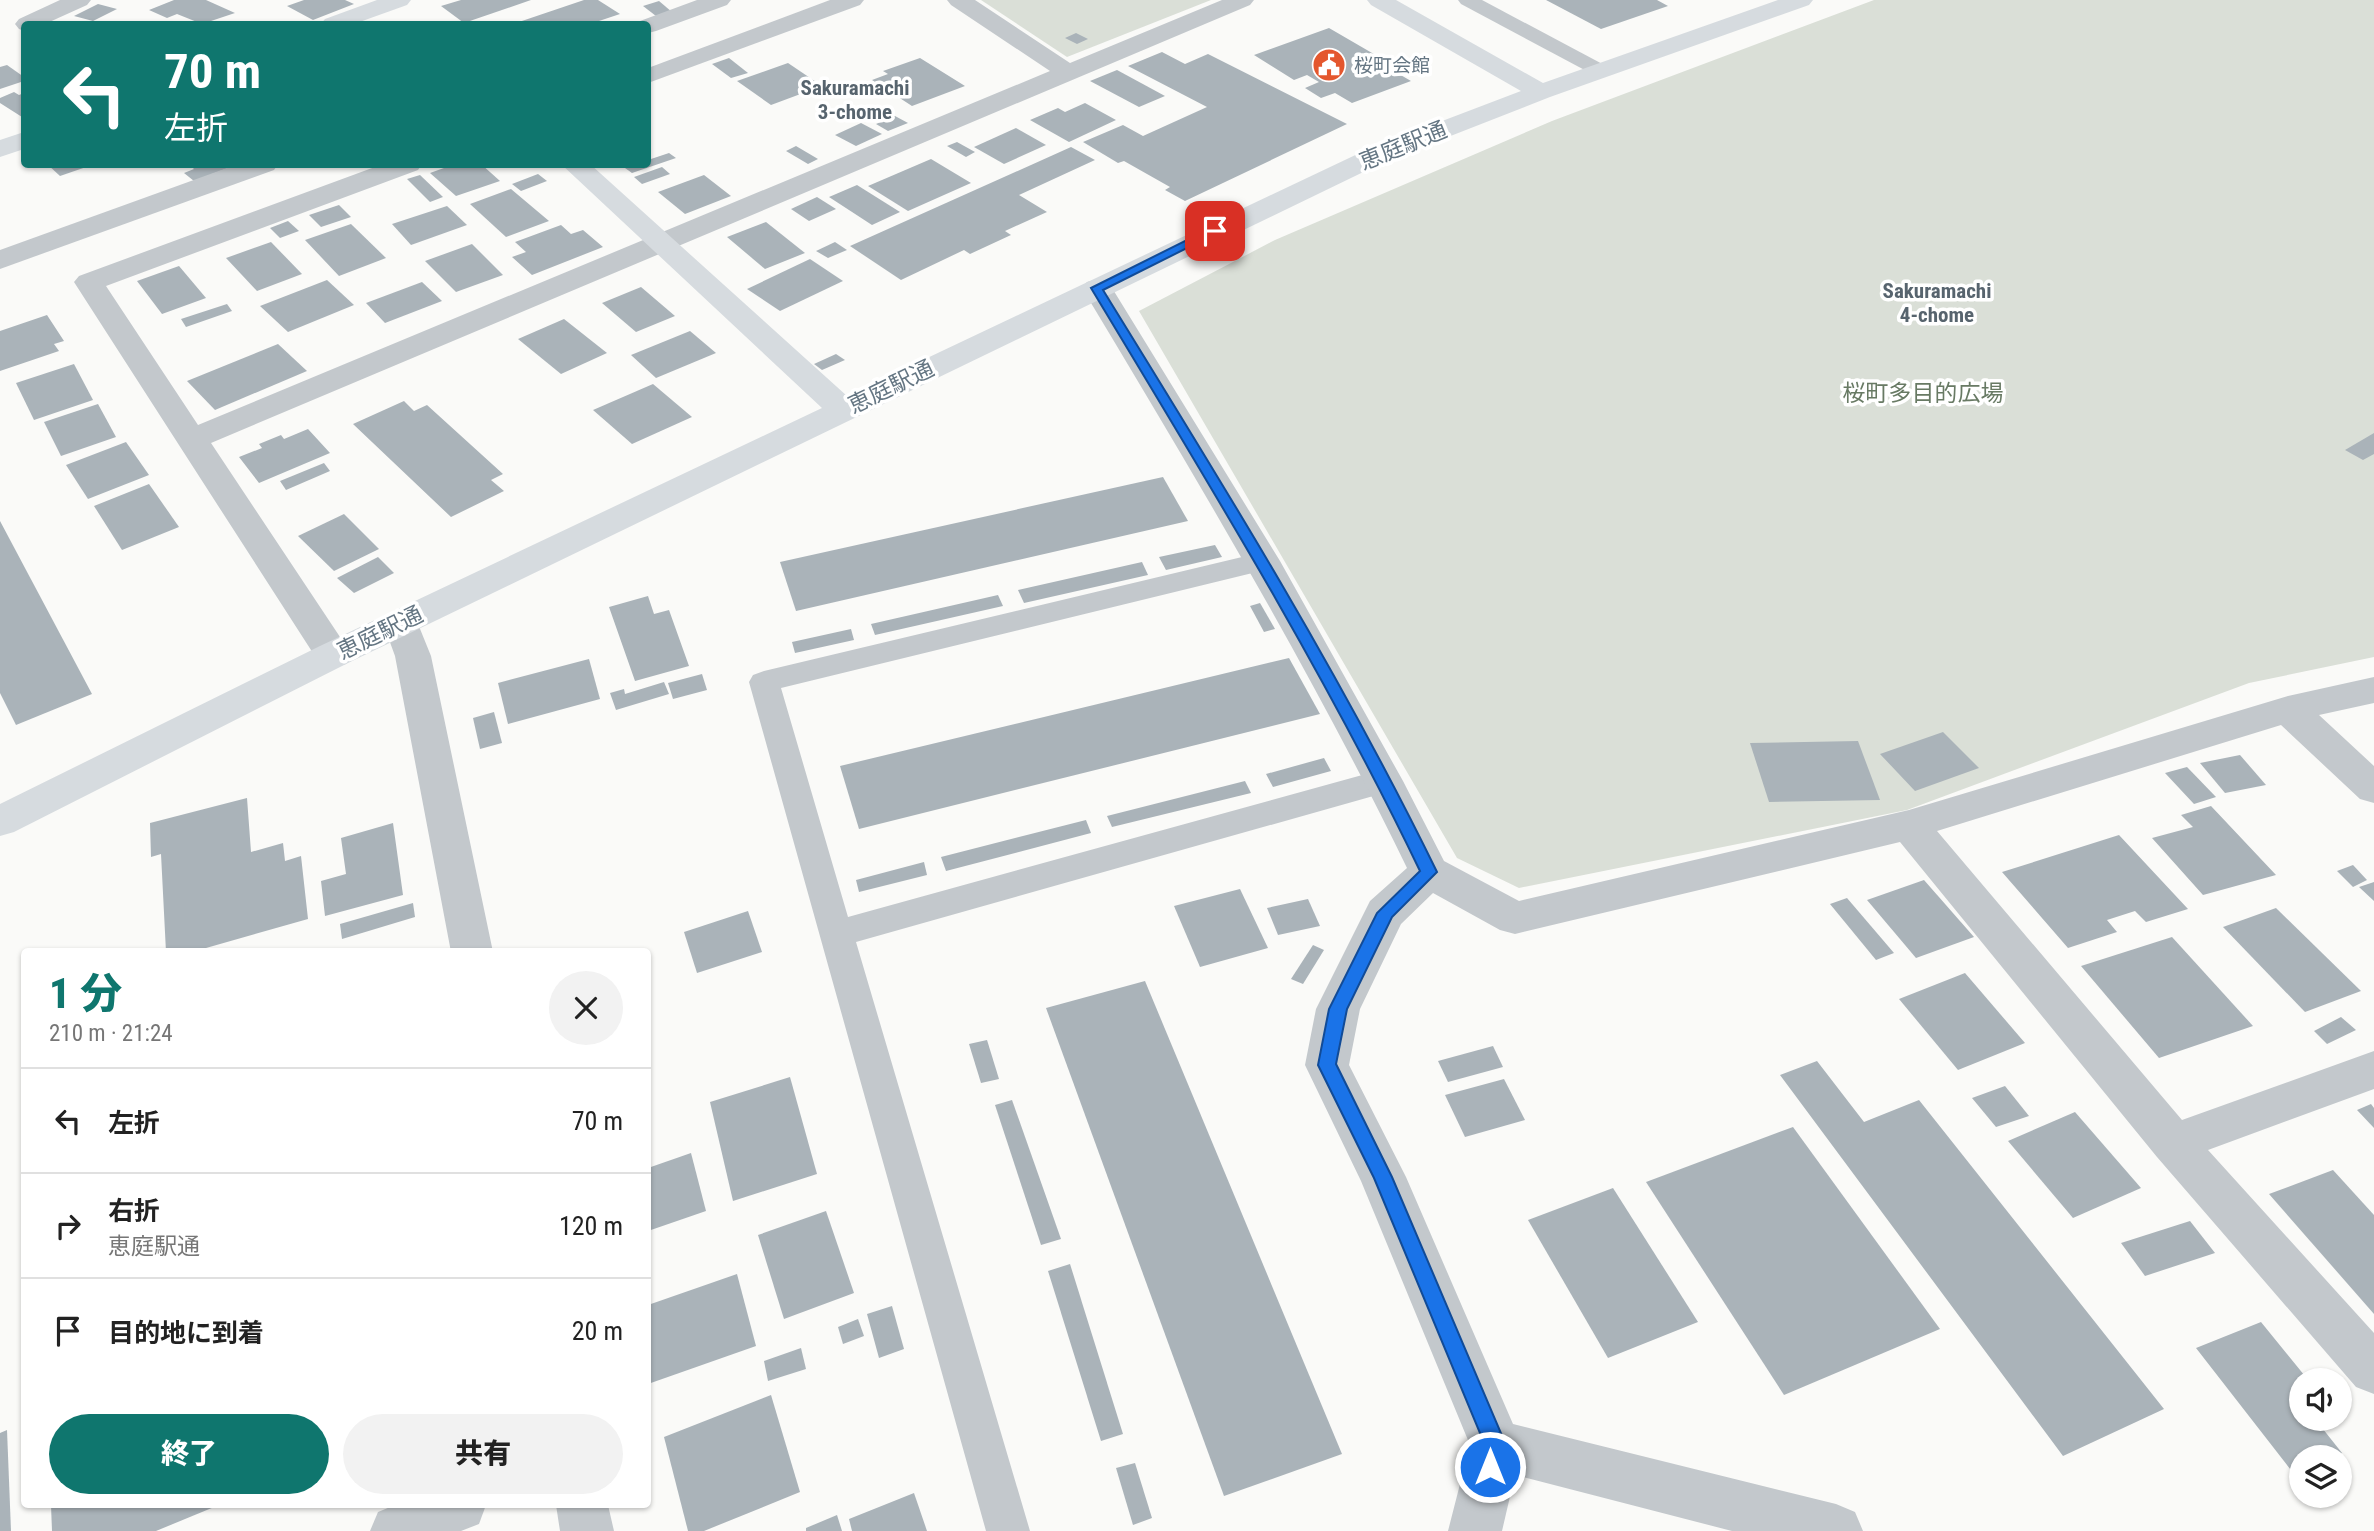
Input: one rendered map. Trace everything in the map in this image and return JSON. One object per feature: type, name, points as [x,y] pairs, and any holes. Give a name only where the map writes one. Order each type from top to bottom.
[{"type":"street","points":[[34,21],[79,0]]},
{"type":"street","points":[[651,25],[719,0]]},
{"type":"street","points":[[651,75],[852,0]]},
{"type":"street","points":[[958,0],[1069,74]]},
{"type":"street","points":[[192,439],[1242,0]]},
{"type":"street","points":[[1380,0],[1541,92]]},
{"type":"street","name":"恵庭駅通","points":[[0,821],[333,655],[1375,156],[1541,92],[1801,0]]},
{"type":"street","points":[[343,21],[394,5]]},
{"type":"street","points":[[0,149],[21,141]]},
{"type":"street","points":[[0,260],[254,168]]},
{"type":"street","points":[[333,655],[89,282],[398,168]]},
{"type":"street","points":[[578,168],[843,410]]},
{"type":"street","points":[[1097,288],[1263,561],[1384,781],[1429,872],[1515,918],[1909,825],[2288,709],[2374,690]]},
{"type":"street","points":[[401,623],[413,656],[471,948]]},
{"type":"street","points":[[2288,709],[2374,789]]},
{"type":"street","points":[[1909,825],[2173,1143],[2374,1370]]},
{"type":"street","points":[[1429,872],[1385,913],[1338,1009],[1327,1065],[1382,1177],[1496,1445],[1475,1531]]},
{"type":"street","points":[[2173,1143],[2374,1070]]},
{"type":"street","points":[[1496,1445],[1836,1531]]},
{"type":"street","points":[[397,1531],[453,1508]]},
{"type":"street","points":[[583,1508],[587,1531]]},
{"type":"lane","points":[[1468,0],[1601,71]]},
{"type":"lane","points":[[1007,1531],[764,682],[1263,561]]},
{"type":"lane","points":[[836,934],[1384,781]]},
{"type":"green space","points":[[981,0],[1211,0],[1067,57]]},
{"type":"green space","name":"桜町多目的広場","points":[[1874,0],[2374,0],[2374,657],[2249,683],[1907,810],[1519,888],[1457,858],[1139,311],[1275,240],[1552,121]]},
{"type":"building","points":[[174,0],[206,0],[235,13],[211,21],[194,21],[177,14],[167,18],[149,10]]},
{"type":"building","points":[[304,0],[345,0],[354,4],[313,20],[287,6]]},
{"type":"building","points":[[461,0],[531,0],[470,21],[461,21],[441,6]]},
{"type":"building","points":[[584,0],[598,0],[620,14],[599,21],[522,21]]},
{"type":"building","points":[[1546,0],[1657,0],[1668,6],[1601,29]]},
{"type":"building","points":[[659,1],[672,12],[656,16],[643,6]]},
{"type":"building","points":[[98,4],[117,9],[93,21],[74,16]]},
{"type":"building","name":"桜町会館","points":[[1329,28],[1391,64],[1385,66],[1411,81],[1352,103],[1335,93],[1321,98],[1305,88],[1319,82],[1307,75],[1294,80],[1254,55]]},
{"type":"building","points":[[1076,33],[1088,39],[1077,44],[1065,38]]},
{"type":"building","points":[[1162,52],[1185,64],[1208,54],[1347,124],[1185,201],[1165,190],[1170,187],[1124,161],[1118,163],[1083,142],[1123,125],[1143,136],[1207,107],[1128,66]]},
{"type":"building","points":[[729,58],[748,73],[731,78],[712,64]]},
{"type":"building","points":[[920,58],[965,86],[912,106],[872,80],[888,74],[883,71]]},
{"type":"building","points":[[788,63],[822,86],[771,105],[737,81]]},
{"type":"building","points":[[7,65],[21,75],[21,82],[0,89],[0,67]]},
{"type":"building","points":[[1117,70],[1165,96],[1139,107],[1090,81]]},
{"type":"building","points":[[14,92],[21,94],[21,116],[0,103],[0,98]]},
{"type":"building","points":[[1085,103],[1116,120],[1069,142],[1030,120],[1058,108],[1065,112]]},
{"type":"building","points":[[895,116],[908,123],[888,131],[876,124]]},
{"type":"building","points":[[861,123],[882,134],[856,146],[835,135]]},
{"type":"building","points":[[1016,128],[1046,145],[1004,164],[974,147]]},
{"type":"building","points":[[957,142],[975,152],[966,157],[947,146]]},
{"type":"building","points":[[796,146],[818,159],[808,164],[786,151]]},
{"type":"building","points":[[1071,147],[1095,160],[1019,195],[1047,212],[1005,231],[1011,235],[970,254],[964,250],[901,280],[850,246]]},
{"type":"building","points":[[669,153],[676,158],[651,167],[651,159]]},
{"type":"building","points":[[931,159],[971,183],[908,211],[868,186]]},
{"type":"building","points":[[662,167],[670,174],[642,184],[634,177]]},
{"type":"building","points":[[51,168],[83,168],[60,176]]},
{"type":"building","points":[[228,168],[194,181],[184,173],[194,169]]},
{"type":"building","points":[[444,168],[485,168],[500,181],[456,196],[430,173]]},
{"type":"building","points":[[625,168],[647,168],[632,173]]},
{"type":"building","points":[[538,174],[547,181],[521,191],[512,184]]},
{"type":"building","points":[[420,175],[443,197],[430,202],[407,179]]},
{"type":"building","points":[[704,175],[731,196],[685,214],[658,192]]},
{"type":"building","points":[[857,185],[900,212],[872,225],[829,197]]},
{"type":"building","points":[[511,189],[549,221],[506,237],[470,204]]},
{"type":"building","points":[[817,197],[836,209],[809,221],[791,209]]},
{"type":"building","points":[[339,205],[351,217],[321,227],[309,215]]},
{"type":"building","points":[[447,206],[467,225],[411,245],[392,224]]},
{"type":"building","points":[[288,221],[299,231],[280,238],[270,228]]},
{"type":"building","points":[[766,222],[805,253],[765,269],[727,237]]},
{"type":"building","points":[[351,224],[386,258],[339,276],[305,240]]},
{"type":"building","points":[[561,225],[571,234],[583,230],[603,247],[532,275],[512,257],[526,252],[515,242]]},
{"type":"building","points":[[271,242],[302,274],[257,291],[226,258]]},
{"type":"building","points":[[835,242],[847,250],[828,258],[816,251]]},
{"type":"building","points":[[472,244],[503,275],[456,292],[425,261]]},
{"type":"building","points":[[810,259],[843,281],[780,311],[747,289]]},
{"type":"building","points":[[179,266],[206,298],[162,314],[137,281]]},
{"type":"building","points":[[327,280],[354,305],[288,332],[260,306]]},
{"type":"building","points":[[422,282],[442,301],[385,323],[366,303]]},
{"type":"building","points":[[641,287],[675,316],[636,332],[602,303]]},
{"type":"building","points":[[227,304],[232,311],[186,327],[181,319]]},
{"type":"building","points":[[47,315],[64,341],[54,344],[59,351],[0,371],[0,331]]},
{"type":"building","points":[[564,319],[607,353],[561,374],[518,339]]},
{"type":"building","points":[[690,331],[716,353],[656,378],[631,355]]},
{"type":"building","points":[[278,344],[307,371],[215,410],[187,381]]},
{"type":"building","points":[[836,354],[845,360],[822,370],[814,364]]},
{"type":"building","points":[[74,364],[93,400],[34,420],[16,383]]},
{"type":"building","points":[[653,384],[692,417],[632,444],[593,410]]},
{"type":"building","points":[[404,401],[414,411],[427,405],[503,474],[491,480],[504,491],[451,517],[353,424]]},
{"type":"building","points":[[98,404],[116,437],[61,456],[44,422]]},
{"type":"building","points":[[308,429],[330,453],[259,483],[239,457],[262,448],[259,444],[281,435],[284,439]]},
{"type":"building","points":[[2374,433],[2374,454],[2363,460],[2345,450]]},
{"type":"building","points":[[126,442],[149,475],[88,499],[66,465]]},
{"type":"building","points":[[324,463],[330,471],[286,490],[280,481]]},
{"type":"building","points":[[1163,477],[1188,521],[796,611],[780,562]]},
{"type":"building","points":[[149,484],[179,527],[122,550],[94,506]]},
{"type":"building","points":[[344,514],[379,549],[334,571],[298,536]]},
{"type":"building","points":[[0,521],[92,694],[16,725],[0,693]]},
{"type":"building","points":[[1215,545],[1222,557],[1166,570],[1159,557]]},
{"type":"building","points":[[378,557],[394,573],[354,593],[337,578]]},
{"type":"building","points":[[1142,562],[1148,575],[1024,603],[1018,590]]},
{"type":"building","points":[[998,595],[1003,606],[875,635],[871,624]]},
{"type":"building","points":[[648,596],[654,614],[669,610],[689,666],[635,681],[609,607]]},
{"type":"building","points":[[1260,603],[1275,629],[1264,632],[1250,606]]},
{"type":"building","points":[[851,629],[854,640],[795,653],[792,642]]},
{"type":"building","points":[[1289,658],[1320,714],[859,829],[840,766]]},
{"type":"building","points":[[589,659],[600,699],[508,724],[498,683]]},
{"type":"building","points":[[702,674],[707,690],[673,699],[668,683]]},
{"type":"building","points":[[664,682],[669,694],[616,710],[610,693],[624,689],[625,694]]},
{"type":"building","points":[[494,712],[502,743],[480,749],[473,718]]},
{"type":"building","points":[[1943,732],[1979,768],[1915,791],[1880,754]]},
{"type":"building","points":[[1858,741],[1880,800],[1769,802],[1750,743]]},
{"type":"building","points":[[2240,755],[2266,785],[2225,793],[2200,763]]},
{"type":"building","points":[[1324,758],[1331,771],[1273,787],[1266,774]]},
{"type":"building","points":[[2187,767],[2216,797],[2194,804],[2165,773]]},
{"type":"building","points":[[1245,781],[1251,793],[1112,827],[1107,816]]},
{"type":"building","points":[[247,798],[251,852],[283,843],[285,861],[301,856],[308,919],[206,948],[166,948],[161,854],[151,857],[150,823]]},
{"type":"building","points":[[2211,806],[2276,875],[2203,895],[2152,838],[2193,827],[2181,815]]},
{"type":"building","points":[[1086,820],[1091,833],[946,871],[941,857]]},
{"type":"building","points":[[393,823],[403,895],[325,916],[321,881],[346,874],[341,838]]},
{"type":"building","points":[[2119,835],[2188,909],[2146,922],[2135,911],[2107,920],[2117,932],[2068,948],[2002,872]]},
{"type":"building","points":[[924,862],[927,875],[859,892],[856,880]]},
{"type":"building","points":[[2353,865],[2367,880],[2353,887],[2337,871]]},
{"type":"building","points":[[1924,880],[1974,937],[1916,958],[1867,900]]},
{"type":"building","points":[[2374,882],[2374,901],[2359,887]]},
{"type":"building","points":[[1240,889],[1268,948],[1200,967],[1174,906]]},
{"type":"building","points":[[1847,898],[1894,953],[1876,960],[1830,904]]},
{"type":"building","points":[[1308,899],[1320,926],[1278,935],[1267,908]]},
{"type":"building","points":[[413,903],[415,917],[342,939],[340,924]]},
{"type":"building","points":[[2276,908],[2361,991],[2305,1012],[2223,927]]},
{"type":"building","points":[[748,911],[762,952],[697,973],[684,932]]},
{"type":"building","points":[[2172,937],[2253,1026],[2159,1058],[2081,966]]},
{"type":"building","points":[[1313,945],[1324,950],[1303,984],[1291,979]]},
{"type":"building","points":[[1965,973],[2025,1043],[1958,1070],[1899,999]]},
{"type":"building","points":[[1145,981],[1342,1454],[1224,1496],[1046,1008]]},
{"type":"building","points":[[2341,1017],[2356,1030],[2327,1044],[2314,1031]]},
{"type":"building","points":[[987,1040],[999,1079],[981,1083],[969,1044]]},
{"type":"building","points":[[1493,1046],[1503,1067],[1448,1082],[1438,1061]]},
{"type":"building","points":[[1817,1061],[1864,1122],[1919,1100],[2164,1409],[2063,1456],[1780,1075]]},
{"type":"building","points":[[790,1077],[817,1174],[733,1201],[710,1102]]},
{"type":"building","points":[[1504,1079],[1525,1120],[1465,1137],[1445,1095]]},
{"type":"building","points":[[2005,1086],[2029,1116],[1996,1127],[1972,1098]]},
{"type":"building","points":[[1012,1100],[1061,1239],[1041,1245],[995,1105]]},
{"type":"building","points":[[2371,1104],[2374,1108],[2374,1128],[2357,1110]]},
{"type":"building","points":[[2075,1112],[2141,1188],[2073,1218],[2008,1141]]},
{"type":"building","points":[[1793,1127],[1940,1329],[1784,1395],[1646,1182]]},
{"type":"building","points":[[691,1153],[706,1211],[651,1230],[651,1167]]},
{"type":"building","points":[[2333,1170],[2374,1215],[2374,1314],[2269,1194]]},
{"type":"building","points":[[1613,1188],[1698,1322],[1608,1358],[1528,1220]]},
{"type":"building","points":[[826,1211],[854,1293],[784,1319],[758,1235]]},
{"type":"building","points":[[2190,1221],[2215,1253],[2145,1276],[2121,1243]]},
{"type":"building","points":[[1070,1264],[1123,1434],[1101,1441],[1048,1271]]},
{"type":"building","points":[[737,1274],[756,1346],[651,1383],[651,1304]]},
{"type":"building","points":[[892,1306],[904,1349],[879,1358],[867,1314]]},
{"type":"building","points":[[858,1319],[864,1336],[843,1344],[838,1327]]},
{"type":"building","points":[[2261,1322],[2298,1368],[2289,1368],[2289,1431],[2325,1431],[2336,1445],[2289,1445],[2289,1468],[2196,1348]]},
{"type":"building","points":[[801,1348],[806,1369],[768,1381],[764,1361]]},
{"type":"building","points":[[771,1395],[800,1492],[704,1531],[688,1531],[664,1437]]},
{"type":"building","points":[[7,1430],[11,1531],[0,1531],[0,1433]]},
{"type":"building","points":[[1135,1463],[1152,1518],[1133,1525],[1116,1468]]},
{"type":"building","points":[[914,1493],[927,1531],[852,1531],[849,1519]]},
{"type":"building","points":[[51,1508],[212,1508],[156,1531],[52,1531]]},
{"type":"building","points":[[837,1515],[842,1531],[806,1531],[806,1528]]},
{"type":"place","name":"桜町会館","points":[[1329,65]]},
{"type":"district","name":"Sakuramachi 3-chome","points":[[855,100]]},
{"type":"district","name":"Sakuramachi 4-chome","points":[[1937,303]]},
{"type":"route","points":[[1215,231],[1097,288],[1263,561],[1384,781],[1429,872],[1385,913],[1338,1009],[1327,1065],[1382,1177],[1496,1445],[1490,1467]]}]
